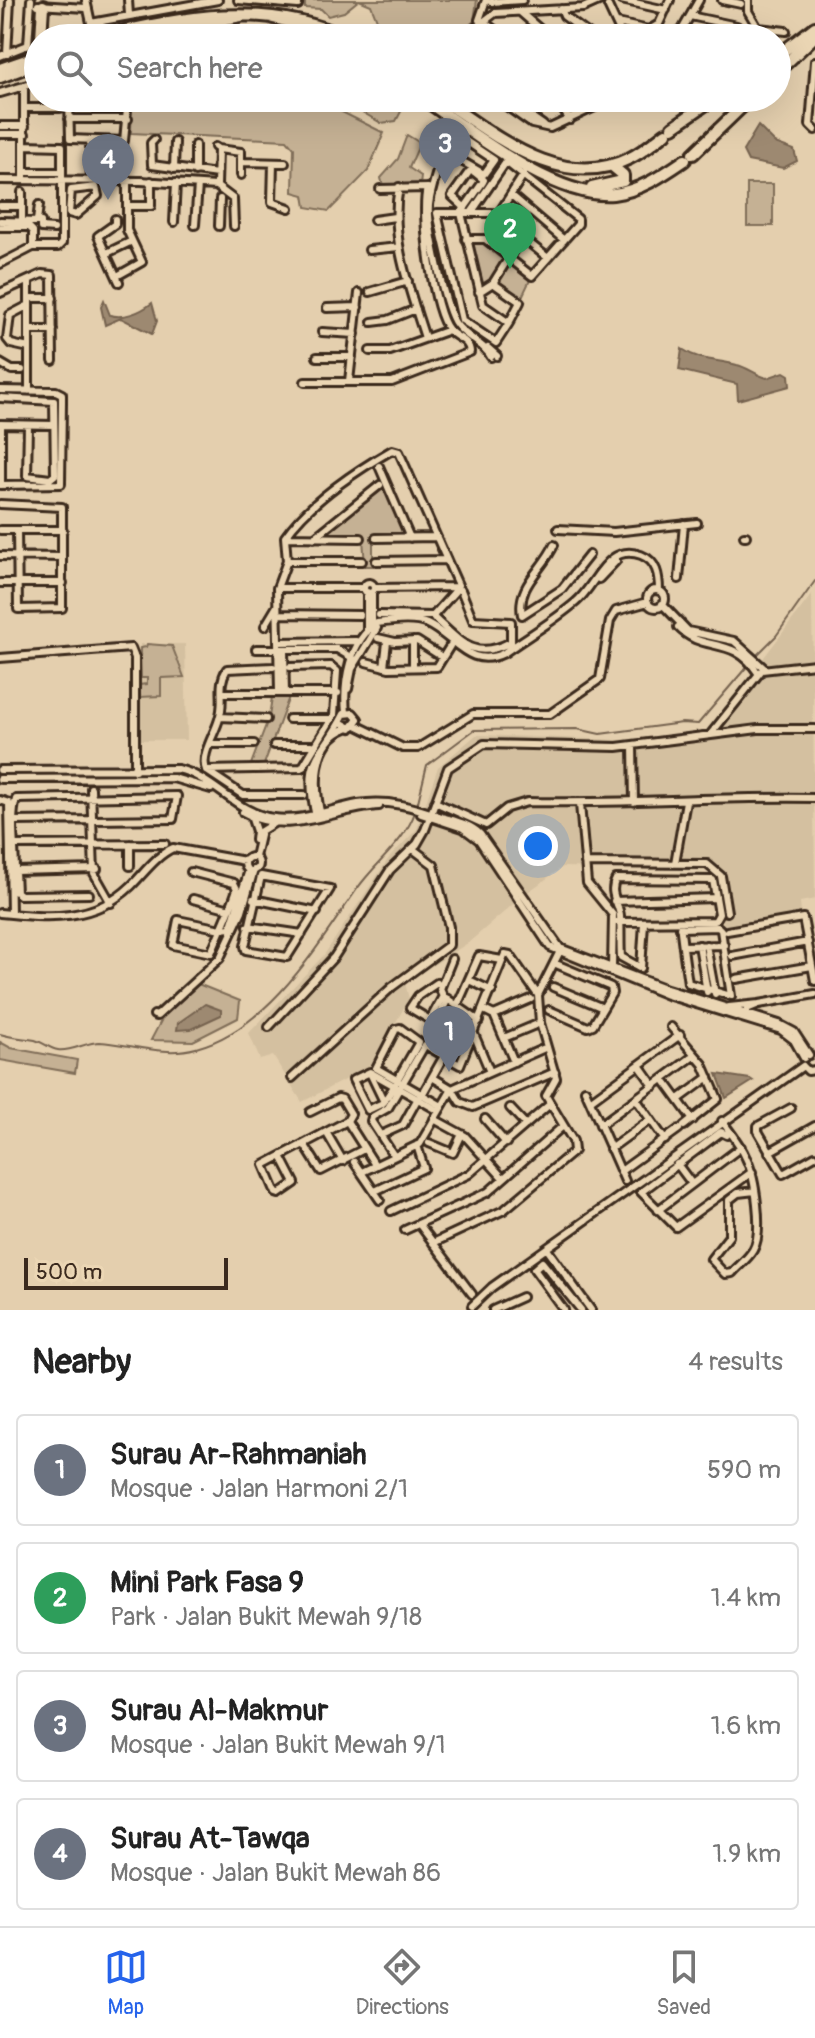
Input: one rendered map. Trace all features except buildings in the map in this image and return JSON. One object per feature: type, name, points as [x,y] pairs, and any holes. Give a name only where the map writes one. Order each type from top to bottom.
[{"type":"highway","points":[[40,24],[41,3]]},
{"type":"highway","points":[[156,24],[204,13],[256,9],[304,18],[317,24]]},
{"type":"highway","points":[[191,24],[229,16],[256,16],[298,24]]},
{"type":"highway","points":[[791,43],[815,20]]},
{"type":"highway","points":[[791,46],[815,27]]},
{"type":"highway","points":[[791,59],[815,36]]},
{"type":"highway","points":[[3,67],[24,60]]},
{"type":"highway","points":[[0,77],[24,68]]},
{"type":"highway","points":[[443,112],[546,177],[579,189],[610,194],[634,190],[689,157],[736,112]]},
{"type":"highway","points":[[461,112],[536,159],[568,168],[611,165],[635,156],[695,112]]},
{"type":"highway","points":[[579,189],[621,183],[623,175],[611,165]]},
{"type":"street","points":[[10,0],[4,55],[24,47]]},
{"type":"street","points":[[29,24],[31,0]]},
{"type":"street","points":[[128,0],[129,15]]},
{"type":"street","points":[[153,0],[153,10]]},
{"type":"street","points":[[41,3],[86,4],[88,22],[177,4],[218,0]]},
{"type":"street","points":[[238,0],[298,2]]},
{"type":"street","points":[[489,1],[522,0]]},
{"type":"street","points":[[478,24],[495,13],[587,7],[601,0]]},
{"type":"street","points":[[621,0],[666,10]]},
{"type":"street","points":[[659,24],[670,0]]},
{"type":"street","points":[[684,24],[699,0]]},
{"type":"street","points":[[722,0],[744,2],[756,24]]},
{"type":"street","points":[[489,1],[495,13]]},
{"type":"street","points":[[478,24],[489,1]]},
{"type":"street","points":[[608,6],[617,23]]},
{"type":"street","points":[[561,9],[564,16],[575,24]]},
{"type":"street","points":[[519,11],[534,24]]},
{"type":"street","points":[[0,12],[9,12]]},
{"type":"street","points":[[745,24],[750,15]]},
{"type":"street","points":[[690,16],[728,24]]},
{"type":"street","points":[[815,61],[810,125],[815,130]]},
{"type":"street","points":[[0,93],[24,86]]},
{"type":"street","points":[[24,180],[25,112]]},
{"type":"street","points":[[69,112],[71,141],[90,142],[124,142],[128,112]]},
{"type":"street","points":[[441,112],[445,130]]},
{"type":"street","points":[[515,112],[532,124],[545,127],[586,112]]},
{"type":"street","points":[[524,112],[545,127]]},
{"type":"street","points":[[564,112],[570,120]]},
{"type":"street","points":[[69,119],[128,119]]},
{"type":"street","points":[[305,382],[392,382],[468,354],[470,348],[467,342],[449,330],[426,247],[423,214],[445,130],[449,123],[458,122]]},
{"type":"street","points":[[0,126],[25,130]]},
{"type":"street","points":[[0,134],[25,130]]},
{"type":"street","points":[[441,149],[484,174],[494,160],[463,139],[450,152]]},
{"type":"street","points":[[154,140],[152,165],[217,174]]},
{"type":"street","points":[[89,182],[90,142]]},
{"type":"street","points":[[114,142],[115,180]]},
{"type":"street","points":[[174,169],[175,142]]},
{"type":"street","points":[[0,264],[33,247],[58,247],[62,243],[61,145],[25,145]]},
{"type":"street","points":[[195,145],[195,172]]},
{"type":"street","points":[[217,186],[216,148],[241,152],[241,175]]},
{"type":"street","points":[[242,162],[285,163]]},
{"type":"street","points":[[273,163],[272,202],[289,208]]},
{"type":"street","points":[[466,211],[502,163],[524,174],[578,219],[577,227],[532,276],[485,239],[466,239]]},
{"type":"street","points":[[466,211],[452,196],[469,172],[473,171],[484,180],[466,211],[466,239],[483,305],[509,323]]},
{"type":"street","points":[[24,172],[89,182],[127,180],[217,186],[233,199],[234,226]]},
{"type":"street","points":[[497,216],[524,174]]},
{"type":"street","points":[[0,180],[62,176]]},
{"type":"street","points":[[115,219],[115,224],[99,232],[118,279],[142,262],[127,230],[127,180]]},
{"type":"street","points":[[127,206],[151,206],[151,181]]},
{"type":"street","points":[[89,182],[96,187],[98,196],[79,213],[69,213],[69,192],[89,182]]},
{"type":"street","points":[[174,222],[176,183]]},
{"type":"street","points":[[195,225],[198,185]]},
{"type":"street","points":[[399,187],[395,217],[399,247],[425,338]]},
{"type":"street","points":[[380,189],[430,188]]},
{"type":"street","points":[[430,188],[454,322],[494,356]]},
{"type":"street","points":[[22,192],[22,224]]},
{"type":"street","points":[[511,195],[564,240]]},
{"type":"street","points":[[219,226],[220,199]]},
{"type":"street","points":[[0,206],[22,206]]},
{"type":"street","points":[[433,213],[466,211],[497,216],[548,258]]},
{"type":"street","points":[[433,213],[462,320],[496,343],[520,302],[493,283]]},
{"type":"street","points":[[374,220],[395,217]]},
{"type":"street","points":[[0,221],[22,224],[33,231],[33,247]]},
{"type":"street","points":[[0,227],[39,222],[41,228],[54,229]]},
{"type":"street","points":[[479,292],[493,283],[507,255],[523,235]]},
{"type":"street","points":[[107,253],[132,241]]},
{"type":"street","points":[[369,250],[399,247]]},
{"type":"street","points":[[0,293],[42,274],[52,275],[53,361]]},
{"type":"street","points":[[29,280],[29,391]]},
{"type":"street","points":[[370,292],[408,281]]},
{"type":"street","points":[[349,381],[359,293]]},
{"type":"street","points":[[29,348],[11,344],[4,326],[11,313],[29,302],[53,298]]},
{"type":"street","points":[[327,308],[358,307]]},
{"type":"street","points":[[372,322],[388,320],[416,309]]},
{"type":"street","points":[[29,330],[53,330]]},
{"type":"street","points":[[370,351],[390,351],[449,330]]},
{"type":"street","points":[[322,332],[355,334]]},
{"type":"street","points":[[317,357],[352,357]]},
{"type":"street","points":[[0,363],[12,370],[22,370]]},
{"type":"street","points":[[0,390],[61,392],[61,484],[1,485],[0,424],[54,425]]},
{"type":"street","points":[[0,398],[51,398],[54,401],[55,475],[50,479],[27,476],[28,425]]},
{"type":"street","points":[[282,693],[277,588],[287,561],[285,537],[299,518],[366,465],[395,450],[436,537],[456,589],[473,620],[511,622],[511,642],[491,651],[477,651],[434,618],[377,619]]},
{"type":"street","points":[[379,466],[410,538]]},
{"type":"street","points":[[314,538],[380,485]]},
{"type":"street","points":[[0,504],[60,504],[63,530],[63,605],[60,609],[18,609],[17,530]]},
{"type":"street","points":[[558,529],[614,532],[697,523]]},
{"type":"street","points":[[679,579],[684,524]]},
{"type":"street","points":[[0,530],[63,530]]},
{"type":"street","points":[[285,537],[361,538]]},
{"type":"street","points":[[376,538],[436,537]]},
{"type":"street","points":[[554,545],[529,582],[522,603],[522,615],[531,612],[571,581],[589,555]]},
{"type":"street","points":[[377,619],[427,624],[467,654],[491,658],[504,653],[579,599],[614,557],[630,553],[646,557],[657,570],[657,591]]},
{"type":"street","points":[[0,556],[62,557]]},
{"type":"street","points":[[372,633],[382,626],[420,626],[475,660],[505,657],[583,601],[613,562],[626,556],[646,562],[652,570],[657,591],[664,597],[661,606]]},
{"type":"street","points":[[376,561],[446,560]]},
{"type":"street","points":[[287,561],[362,561]]},
{"type":"street","points":[[0,583],[63,583]]},
{"type":"street","points":[[277,588],[456,589]]},
{"type":"street","points":[[434,618],[456,589]]},
{"type":"street","points":[[345,726],[349,677],[355,659],[377,619],[369,590]]},
{"type":"street","points":[[369,590],[372,633]]},
{"type":"street","points":[[647,602],[648,595],[657,591]]},
{"type":"street","points":[[348,712],[357,722],[396,743],[414,746],[427,743],[475,710],[549,710],[599,674],[612,610],[622,604],[647,602],[661,606],[693,634],[734,641],[758,668],[815,664]]},
{"type":"street","points":[[265,626],[277,606]]},
{"type":"street","points":[[277,614],[360,615]]},
{"type":"street","points":[[372,633],[387,642],[420,641],[442,657]]},
{"type":"street","points":[[256,649],[356,641]]},
{"type":"street","points":[[413,641],[413,667]]},
{"type":"street","points":[[384,667],[387,642]]},
{"type":"street","points":[[366,662],[384,667],[437,667],[450,646]]},
{"type":"street","points":[[280,647],[337,649],[355,659]]},
{"type":"street","points":[[0,658],[131,648],[135,658],[135,779]]},
{"type":"street","points":[[211,771],[298,770],[331,719],[338,693],[334,667],[228,668],[218,683],[222,693],[220,717],[204,761],[211,771],[243,795],[304,795]]},
{"type":"street","points":[[710,735],[758,668]]},
{"type":"street","points":[[222,693],[338,693]]},
{"type":"street","points":[[220,717],[266,719]]},
{"type":"street","points":[[289,719],[331,719]]},
{"type":"street","points":[[318,813],[310,786],[313,766],[327,738],[357,722]]},
{"type":"street","points":[[269,1027],[334,957],[390,870],[413,849],[448,768],[485,744],[633,746],[710,735],[815,729]]},
{"type":"street","points":[[210,744],[254,744]]},
{"type":"street","points":[[274,745],[312,745]]},
{"type":"street","points":[[633,746],[634,802]]},
{"type":"street","points":[[0,770],[188,771],[260,815],[273,818],[307,817],[373,806],[407,807]]},
{"type":"street","points":[[0,779],[189,780],[208,788],[251,816],[274,823]]},
{"type":"street","points":[[91,788],[95,868],[111,901]]},
{"type":"street","points":[[0,827],[12,824],[173,819],[177,796],[16,799],[12,824],[11,914]]},
{"type":"street","points":[[250,858],[261,831],[274,823],[362,803],[430,810],[486,825],[516,804],[686,801],[717,796],[815,798]]},
{"type":"street","points":[[3,800],[9,803],[12,824],[18,871],[16,892],[20,895],[89,894]]},
{"type":"street","points":[[675,863],[686,801]]},
{"type":"street","points":[[580,804],[590,890],[617,922],[612,968]]},
{"type":"street","points":[[430,810],[468,825],[480,834],[560,956],[667,992],[744,1013],[794,1032],[807,1061]]},
{"type":"street","points":[[430,810],[479,840],[550,947],[611,987],[603,1008],[593,1025],[588,1027],[549,1010]]},
{"type":"street","points":[[0,913],[68,915],[98,911],[173,848],[250,858],[258,865],[252,870],[226,937],[209,966],[154,1015],[157,1016],[213,966],[242,911],[251,904],[261,876],[330,889],[287,957],[246,950],[251,904],[252,870],[250,858],[256,831],[251,816]]},
{"type":"street","points":[[14,845],[130,844],[157,848],[165,844]]},
{"type":"street","points":[[130,844],[130,866]]},
{"type":"street","points":[[292,1078],[392,987],[449,945],[449,927],[434,865],[413,849]]},
{"type":"street","points":[[585,863],[707,864],[721,876],[727,912]]},
{"type":"street","points":[[18,871],[95,868]]},
{"type":"street","points":[[191,872],[236,885],[230,909],[221,929],[211,953],[172,943],[178,920],[221,929],[230,928]]},
{"type":"street","points":[[644,923],[644,965],[641,968],[624,961],[614,901],[616,879],[709,877],[713,880],[719,914],[715,921],[680,925]]},
{"type":"street","points":[[614,901],[716,898]]},
{"type":"street","points":[[193,899],[230,909]]},
{"type":"street","points":[[0,913],[10,904]]},
{"type":"street","points":[[10,904],[22,914]]},
{"type":"street","points":[[251,904],[317,912]]},
{"type":"street","points":[[727,931],[801,917],[805,920],[815,981]]},
{"type":"street","points":[[617,922],[644,923],[718,927],[732,994],[728,998],[688,983],[680,925]]},
{"type":"street","points":[[248,926],[302,934]]},
{"type":"street","points":[[221,929],[226,937]]},
{"type":"street","points":[[732,956],[808,942]]},
{"type":"street","points":[[702,945],[711,993]]},
{"type":"street","points":[[683,946],[724,945]]},
{"type":"street","points":[[457,1006],[481,954],[502,960]]},
{"type":"street","points":[[433,1243],[504,1210],[574,1151],[575,1144],[546,1093],[555,1083],[555,1072],[540,1023],[538,995],[510,955],[502,960],[460,1065]]},
{"type":"street","points":[[560,956],[612,968],[667,992]]},
{"type":"street","points":[[538,995],[560,956]]},
{"type":"street","points":[[452,959],[440,989],[445,998],[479,1021]]},
{"type":"street","points":[[736,979],[812,966]]},
{"type":"street","points":[[469,980],[492,991]]},
{"type":"street","points":[[405,1017],[418,996],[437,983]]},
{"type":"street","points":[[553,987],[603,1008]]},
{"type":"street","points":[[723,1008],[815,994]]},
{"type":"street","points":[[410,1008],[429,1024],[445,998]]},
{"type":"street","points":[[445,998],[437,1021],[470,1042]]},
{"type":"street","points":[[494,1015],[531,999]]},
{"type":"street","points":[[744,1013],[759,1004]]},
{"type":"street","points":[[723,1008],[787,1033],[815,1070]]},
{"type":"street","points":[[484,1010],[494,1015],[514,1062]]},
{"type":"street","points":[[504,1038],[540,1023]]},
{"type":"street","points":[[621,1171],[718,1099],[695,1055],[671,1027]]},
{"type":"street","points":[[394,1156],[371,1118],[388,1108],[419,1042],[400,1028],[396,1029],[376,1064],[398,1084]]},
{"type":"street","points":[[474,1034],[490,1072]]},
{"type":"street","points":[[590,1101],[680,1035]]},
{"type":"street","points":[[440,1108],[398,1084],[370,1073],[353,1080],[366,1109],[386,1098],[398,1084],[425,1045],[460,1065],[467,1082]]},
{"type":"street","points":[[362,1172],[417,1145],[452,1089],[547,1047]]},
{"type":"street","points":[[600,1125],[695,1055]]},
{"type":"street","points":[[381,1135],[403,1125],[444,1056]]},
{"type":"street","points":[[473,1307],[807,1061]]},
{"type":"street","points":[[639,1065],[654,1086]]},
{"type":"street","points":[[432,1077],[452,1089],[460,1102],[473,1107],[555,1072]]},
{"type":"street","points":[[370,1073],[386,1098]]},
{"type":"street","points":[[380,1077],[386,1098]]},
{"type":"street","points":[[679,1099],[709,1077]]},
{"type":"street","points":[[663,1079],[693,1120]]},
{"type":"street","points":[[585,1090],[625,1181]]},
{"type":"street","points":[[281,1156],[294,1186],[276,1193],[264,1165],[347,1121],[351,1114],[338,1098],[310,1112]]},
{"type":"street","points":[[636,1099],[665,1140]]},
{"type":"street","points":[[391,1211],[469,1174],[550,1104]]},
{"type":"street","points":[[510,1108],[526,1125]]},
{"type":"street","points":[[791,1108],[758,1129],[769,1152],[783,1174],[815,1156]]},
{"type":"street","points":[[434,1119],[462,1134],[503,1178]]},
{"type":"street","points":[[485,1119],[506,1143]]},
{"type":"street","points":[[610,1149],[650,1120]]},
{"type":"street","points":[[347,1121],[375,1165]]},
{"type":"street","points":[[726,1121],[752,1172],[755,1191],[756,1242],[753,1251],[732,1273],[725,1274],[711,1259],[729,1236],[729,1200],[738,1193],[755,1191]]},
{"type":"street","points":[[405,1230],[488,1192],[563,1126]]},
{"type":"street","points":[[769,1152],[815,1126]]},
{"type":"street","points":[[682,1128],[693,1144]]},
{"type":"street","points":[[739,1148],[723,1131],[641,1192],[676,1227],[752,1172]]},
{"type":"street","points":[[326,1132],[343,1161]]},
{"type":"street","points":[[429,1143],[453,1153],[462,1134]]},
{"type":"street","points":[[304,1144],[321,1171],[364,1149]]},
{"type":"street","points":[[375,1191],[424,1168],[417,1145]]},
{"type":"street","points":[[658,1210],[739,1148]]},
{"type":"street","points":[[354,1162],[380,1200]]},
{"type":"street","points":[[677,1164],[692,1184]]},
{"type":"street","points":[[419,1224],[472,1294]]},
{"type":"street","points":[[548,1250],[581,1310]]},
{"type":"street","points":[[564,1310],[534,1269],[542,1262],[591,1310]]},
{"type":"street","points":[[554,1297],[569,1286]]},
{"type":"street","points":[[493,1310],[505,1308],[522,1297]]},
{"type":"shaded area","points":[[305,0],[359,0],[344,12],[328,16],[321,9],[305,8]]},
{"type":"shaded area","points":[[359,0],[477,0],[474,21],[471,24],[378,24],[371,5]]},
{"type":"shaded area","points":[[132,112],[342,112],[384,133],[368,171],[329,211],[306,207],[304,195],[293,192],[294,148],[287,140],[131,133]]},
{"type":"shaded area","points":[[362,112],[401,112],[396,121],[381,123]]},
{"type":"shaded area","points":[[758,126],[775,143],[794,150],[797,161],[783,168],[748,161],[743,151]]},
{"type":"shaded area","points":[[407,135],[420,143],[409,168],[421,176],[420,186],[383,186],[381,178],[398,159]]},
{"type":"shaded area","points":[[747,184],[773,184],[773,226],[747,226]]},
{"type":"shaded area","points":[[470,241],[484,241],[504,256],[487,287],[481,289]]},
{"type":"shaded area","points":[[507,259],[530,280],[521,299],[495,282]]},
{"type":"shaded area","points":[[104,300],[110,315],[115,316],[132,314],[152,303],[157,321],[152,334],[121,318],[105,325],[101,307]]},
{"type":"shaded area","points":[[682,349],[702,358],[741,366],[767,378],[784,372],[789,375],[790,386],[738,400],[737,384],[679,370]]},
{"type":"shaded area","points":[[384,487],[406,536],[373,537],[373,566],[365,566],[363,538],[317,536]]},
{"type":"shaded area","points":[[812,594],[815,899],[800,902],[801,914],[724,928],[716,871],[563,867],[525,894],[468,943],[405,983],[409,999],[371,1066],[302,1102],[273,1056],[260,1060],[249,1033],[324,955],[389,858],[417,829],[438,767],[476,735],[621,740],[708,731]]},
{"type":"shaded area","points":[[140,644],[185,644],[187,740],[140,740]]},
{"type":"shaded area","points":[[147,644],[172,646],[184,677],[161,678],[161,696],[139,697],[139,685],[147,684],[147,678],[141,678],[140,648]]},
{"type":"shaded area","points":[[272,697],[289,697],[263,767],[250,767],[269,717]]},
{"type":"shaded area","points":[[198,984],[240,1001],[238,1018],[193,1041],[151,1040],[163,1017]]},
{"type":"shaded area","points":[[205,1004],[221,1010],[221,1015],[191,1029],[177,1030],[178,1023]]},
{"type":"shaded area","points":[[0,1042],[11,1048],[77,1060],[75,1073],[0,1060]]},
{"type":"shaded area","points":[[717,1074],[750,1079],[753,1081],[726,1098]]},
{"type":"waterway","points":[[754,658],[776,636],[815,581]]},
{"type":"waterway","points":[[417,806],[427,765],[474,730],[577,729],[600,734],[682,723],[698,724],[750,663]]},
{"type":"waterway","points":[[0,1034],[35,1040],[63,1050],[100,1042],[172,1051],[196,1048],[222,1038],[268,1005],[288,983],[364,879],[404,833],[415,812]]},
{"type":"place","name":"Surau Al-Makmur","points":[[445,184]]},
{"type":"place","name":"Surau At-Tawqa","points":[[108,200]]},
{"type":"place","name":"Mini Park Fasa 9","points":[[510,269]]},
{"type":"place","name":"Surau Ar-Rahmaniah","points":[[449,1072]]}]
